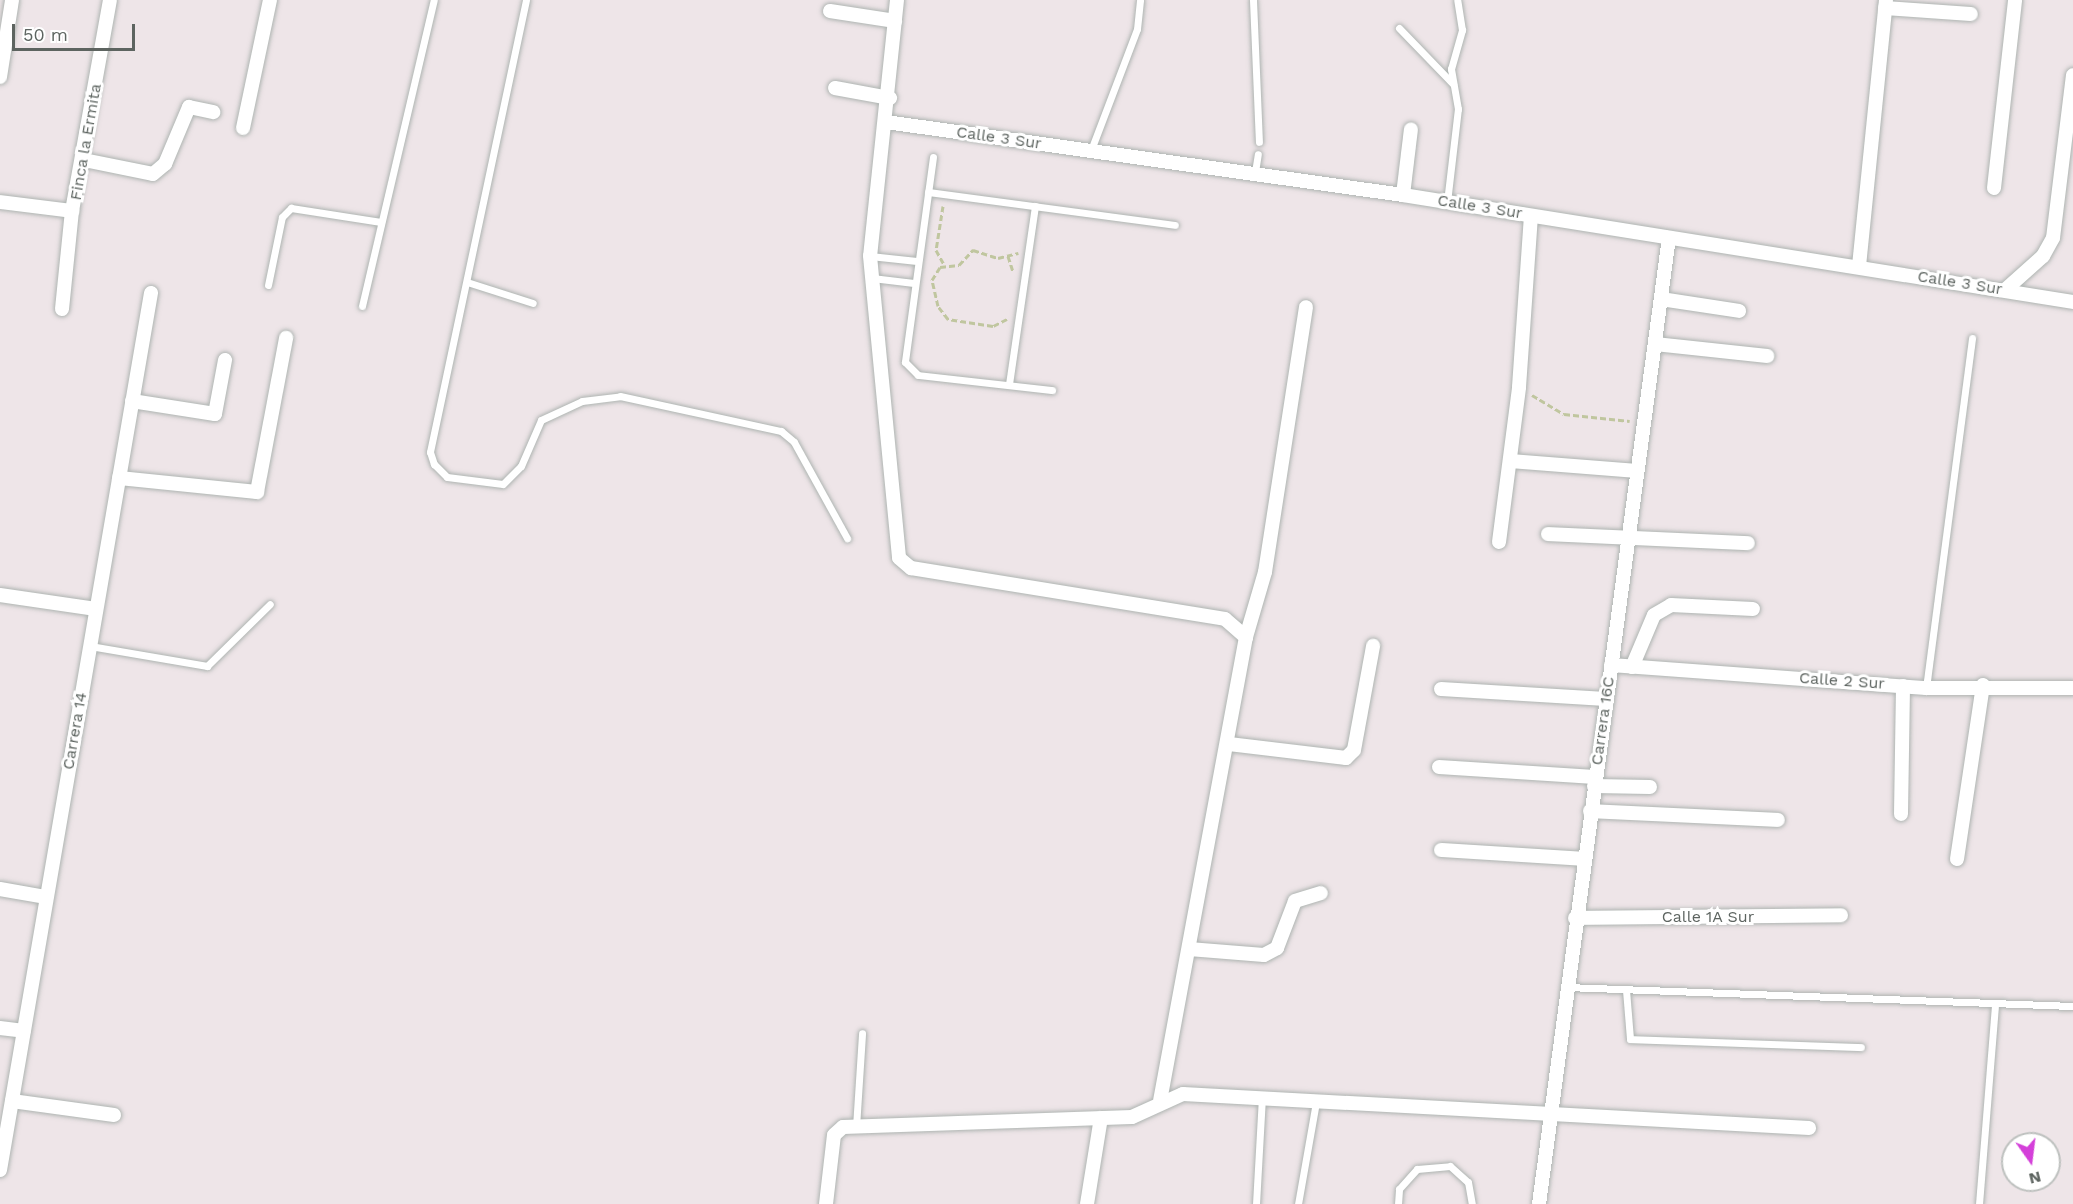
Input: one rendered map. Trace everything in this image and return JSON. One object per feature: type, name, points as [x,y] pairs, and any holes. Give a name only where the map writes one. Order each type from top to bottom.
[{"type":"street","points":[[0,77],[12,0]]},
{"type":"street","name":"Finca la Ermita","points":[[0,202],[72,211],[84,160],[110,0]]},
{"type":"street","points":[[243,128],[270,0]]},
{"type":"street","points":[[897,0],[890,98],[870,256],[904,565],[1225,619],[1246,637]]},
{"type":"street","points":[[1994,188],[2015,0]]},
{"type":"street","points":[[1859,266],[1886,4],[1971,14]]},
{"type":"street","points":[[830,10],[895,21]]},
{"type":"street","points":[[2005,290],[2043,256],[2053,238],[2073,75]]},
{"type":"street","points":[[835,88],[890,98]]},
{"type":"street","points":[[84,160],[153,174],[165,164],[189,107],[213,112]]},
{"type":"street","name":"Calle 3 Sur","points":[[886,122],[1255,172],[1859,266],[2073,302]]},
{"type":"street","points":[[1403,195],[1412,129]]},
{"type":"street","points":[[62,309],[72,211]]},
{"type":"street","points":[[1499,542],[1519,387],[1531,216]]},
{"type":"street","name":"Carrera 16C","points":[[1539,1204],[1565,987],[1669,238]]},
{"type":"street","name":"Carrera 14","points":[[1,1162],[151,293]]},
{"type":"street","points":[[1661,299],[1739,311]]},
{"type":"street","points":[[1160,1100],[1229,744],[1246,637],[1265,572],[1306,307]]},
{"type":"street","points":[[119,478],[257,492],[286,338]]},
{"type":"street","points":[[1655,344],[1767,356]]},
{"type":"street","points":[[132,401],[215,414],[225,360]]},
{"type":"street","points":[[1511,461],[1637,471]]},
{"type":"street","points":[[1548,534],[1629,535],[1748,543]]},
{"type":"street","points":[[0,595],[96,609]]},
{"type":"street","points":[[1632,667],[1654,615],[1671,604],[1753,609]]},
{"type":"street","points":[[1229,744],[1346,759],[1354,750],[1373,646]]},
{"type":"street","name":"Calle 2 Sur","points":[[1611,665],[1926,688],[1983,685],[2073,688]]},
{"type":"street","points":[[1957,860],[1983,685]]},
{"type":"street","points":[[1901,814],[1903,686]]},
{"type":"street","points":[[1441,689],[1606,699]]},
{"type":"street","points":[[1439,768],[1650,787]]},
{"type":"street","points":[[1590,811],[1778,820]]},
{"type":"street","points":[[1441,850],[1583,859]]},
{"type":"street","points":[[0,889],[46,897]]},
{"type":"street","points":[[1190,950],[1264,955],[1276,948],[1295,900],[1321,893]]},
{"type":"street","name":"Calle 1A Sur","points":[[1575,918],[1841,915]]},
{"type":"street","points":[[0,1028],[24,1031]]},
{"type":"street","points":[[825,1204],[838,1130],[856,1127],[1132,1117],[1160,1100],[1183,1094],[1809,1128]]},
{"type":"street","points":[[12,1101],[114,1115]]},
{"type":"street","points":[[1087,1204],[1101,1118]]},
{"type":"lane","points":[[362,306],[434,0]]},
{"type":"lane","points":[[526,0],[430,452],[447,477],[503,484],[521,466],[541,420],[582,400],[620,396],[781,431],[794,442],[848,538]]},
{"type":"lane","points":[[1091,150],[1137,29],[1140,0]]},
{"type":"lane","points":[[1253,0],[1259,142]]},
{"type":"lane","points":[[1447,202],[1458,109],[1451,69],[1462,30],[1457,0]]},
{"type":"lane","points":[[1399,28],[1455,86]]},
{"type":"lane","points":[[1255,172],[1258,154]]},
{"type":"lane","points":[[933,157],[904,356],[912,372],[1052,390]]},
{"type":"lane","points":[[928,192],[1175,225]]},
{"type":"lane","points":[[1009,384],[1035,206]]},
{"type":"lane","points":[[268,285],[282,217],[291,208],[381,222]]},
{"type":"lane","points":[[870,256],[917,261]]},
{"type":"lane","points":[[871,278],[914,283]]},
{"type":"lane","points":[[467,282],[533,303]]},
{"type":"lane","points":[[1926,688],[1972,338]]},
{"type":"lane","points":[[90,646],[207,666],[270,604]]},
{"type":"lane","points":[[1565,987],[2073,1006]]},
{"type":"lane","points":[[1626,990],[1630,1039],[1861,1047]]},
{"type":"lane","points":[[1979,1204],[1995,1004]]},
{"type":"lane","points":[[856,1127],[862,1033]]},
{"type":"lane","points":[[1256,1204],[1262,1098]]},
{"type":"lane","points":[[1298,1204],[1316,1102]]},
{"type":"lane","points":[[1398,1204],[1399,1189],[1417,1169],[1450,1166],[1468,1182],[1472,1204]]},
{"type":"path","points":[[945,195],[936,250],[945,266]]},
{"type":"path","points":[[1008,314],[993,326],[944,315],[932,280],[945,266],[959,265],[976,249],[998,258],[1028,250]]},
{"type":"path","points":[[1008,256],[1013,282]]},
{"type":"path","points":[[1519,387],[1564,414],[1644,423]]}]
